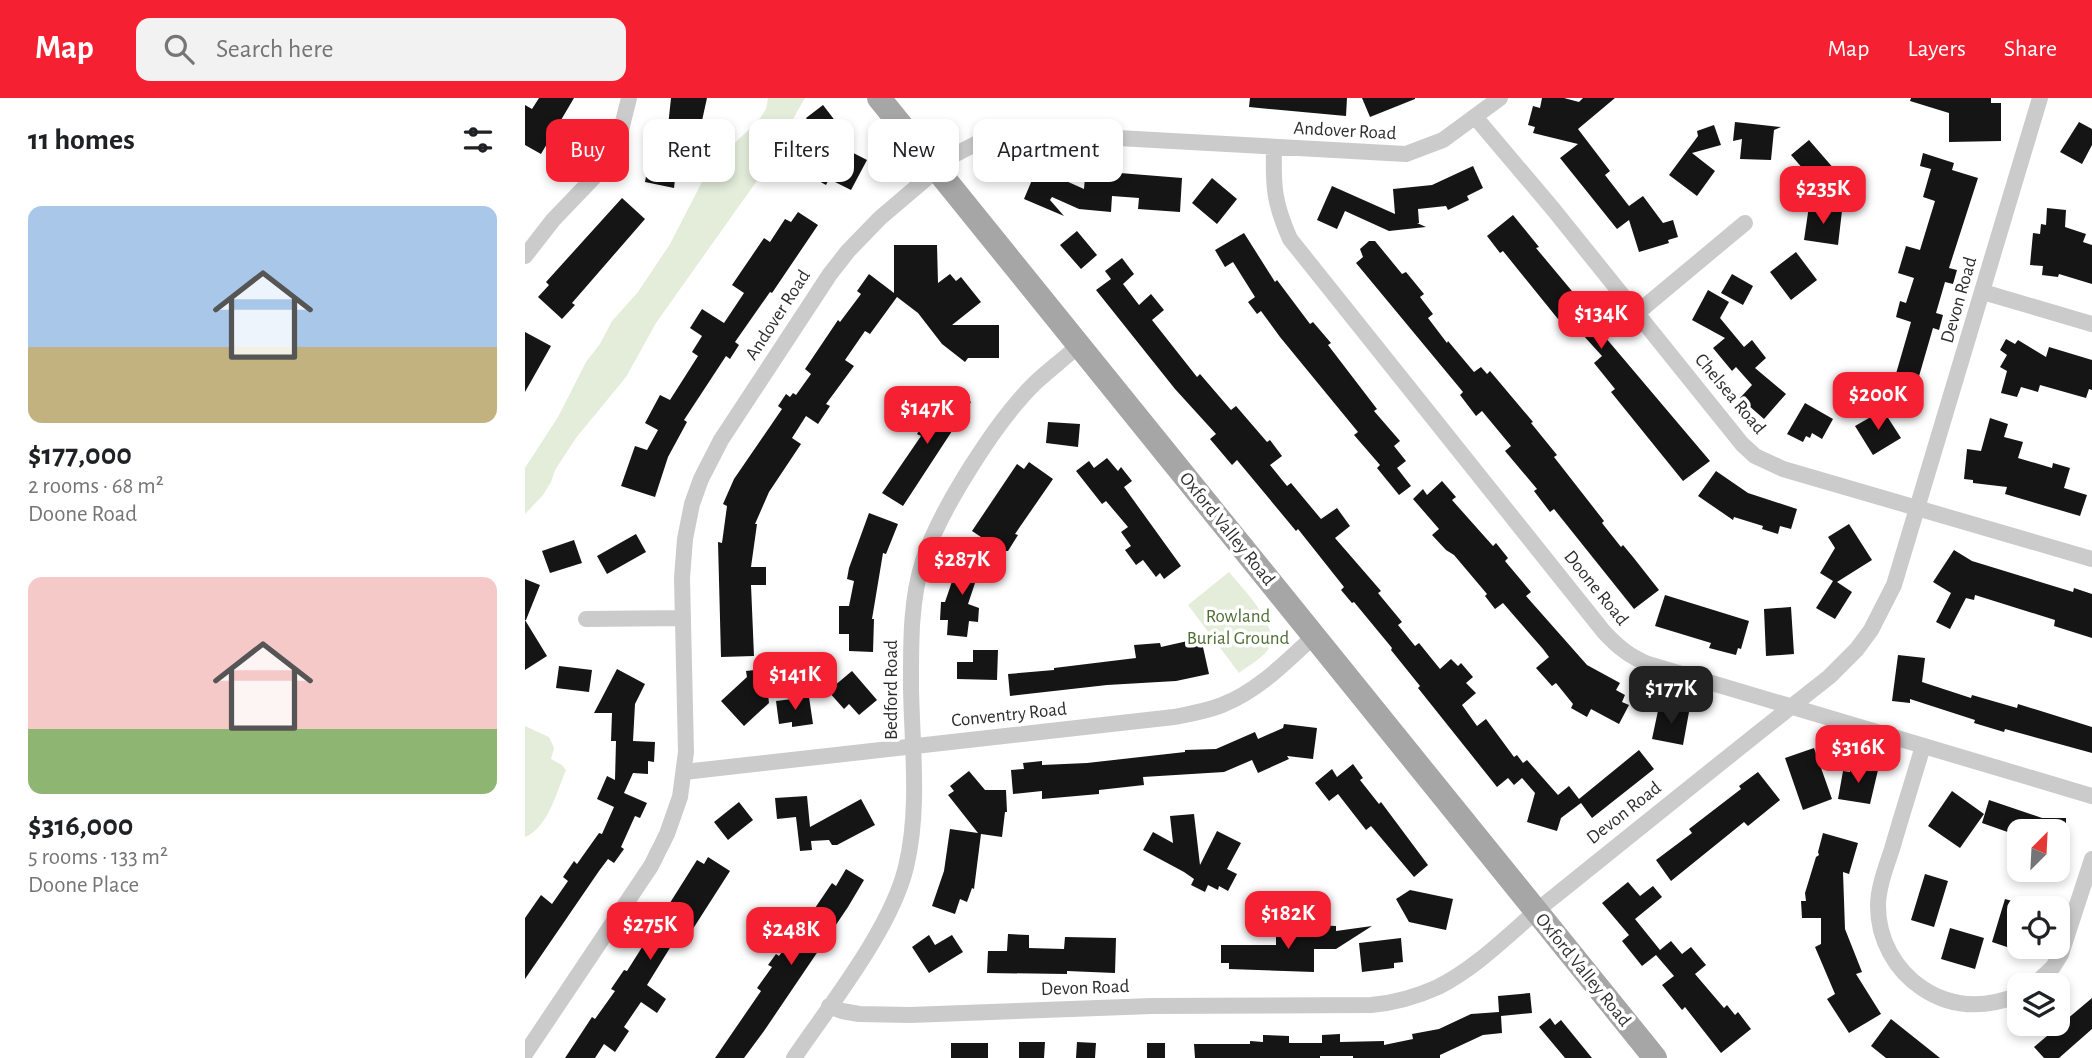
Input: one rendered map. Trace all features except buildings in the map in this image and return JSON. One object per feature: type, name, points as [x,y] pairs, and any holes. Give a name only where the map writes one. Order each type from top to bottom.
[{"type":"main road","name":"Oxford Valley Road","points":[[879,98],[896,119]]},
{"type":"main road","name":"Oxford Valley Road","points":[[947,182],[1655,1058]]},
{"type":"street","points":[[525,256],[554,220],[601,170],[621,130],[629,98]]},
{"type":"street","name":"Andover Road","points":[[959,152],[987,138],[1027,133],[1406,155],[1443,141],[1500,98]]},
{"type":"street","name":"Devon Road","points":[[829,1006],[859,1014],[911,1015],[1153,1006],[1393,1003],[1439,986],[1465,970],[1829,677],[1857,649],[1871,630],[1894,586],[1919,508],[2040,98]]},
{"type":"street","name":"Chelsea Road","points":[[1476,118],[1553,209],[1742,444],[1755,456],[1805,476],[2092,559]]},
{"type":"street","name":"Doone Road","points":[[1274,148],[1273,192],[1290,239],[1604,632],[1629,655],[1648,664],[2092,796]]},
{"type":"street","name":"Andover Road","points":[[525,1054],[651,866],[667,834],[680,797],[687,752],[682,578],[685,539],[692,504],[701,479],[721,440],[830,274],[880,218],[922,182]]},
{"type":"street","points":[[1637,313],[1745,223]]},
{"type":"street","points":[[1983,292],[2092,324]]},
{"type":"street","name":"Bedford Road","points":[[793,1058],[879,929],[896,896],[905,869],[914,817],[912,628],[916,586],[932,539],[959,488],[1016,404],[1035,383],[1079,345]]},
{"type":"street","points":[[586,619],[683,618]]},
{"type":"street","name":"Conventry Road","points":[[684,772],[1174,717],[1208,709],[1243,695],[1270,676],[1314,636]]},
{"type":"street","points":[[1923,746],[1883,877],[1878,903],[1886,944],[1896,965],[1911,981],[1930,994],[1949,1002],[1983,1006],[2007,999]]},
{"type":"street","points":[[2047,973],[2061,954],[2092,859]]},
{"type":"green space","points":[[768,98],[805,98],[793,119],[759,119],[766,109]]},
{"type":"green space","points":[[749,130],[749,182],[756,182],[656,323],[626,377],[576,438],[555,470],[543,495],[525,514],[525,468],[558,417],[586,362],[600,344],[612,321],[638,292],[670,244],[702,182],[735,182],[735,143]]},
{"type":"green space","name":"Rowland Burial Ground","points":[[1229,572],[1265,619],[1271,639],[1269,648],[1263,655],[1239,673],[1188,605]]},
{"type":"green space","points":[[525,726],[549,737],[554,748],[551,759],[566,770],[546,817],[540,826],[525,837]]}]
